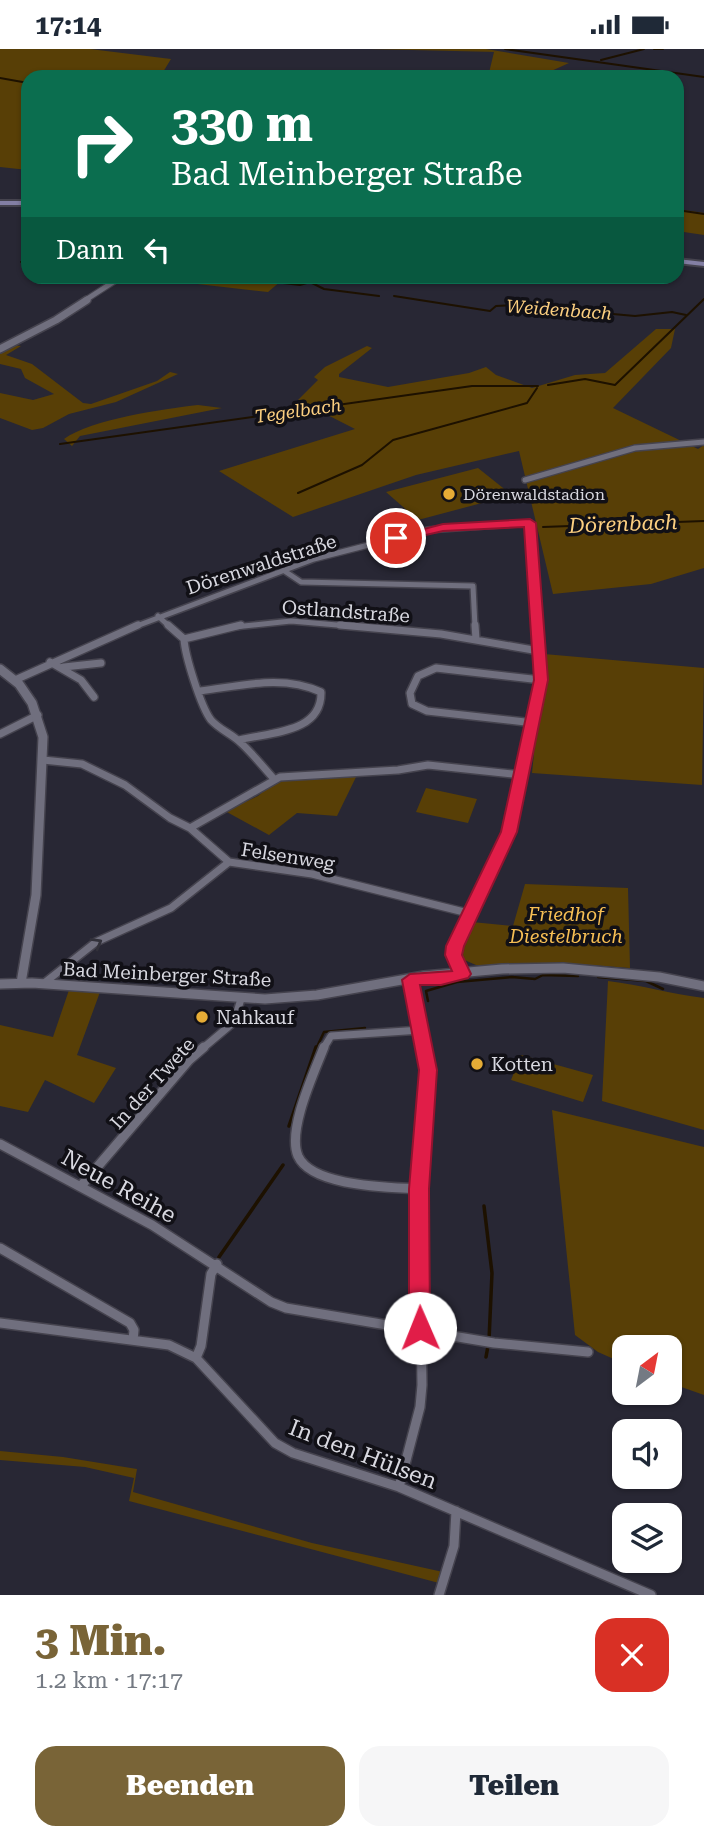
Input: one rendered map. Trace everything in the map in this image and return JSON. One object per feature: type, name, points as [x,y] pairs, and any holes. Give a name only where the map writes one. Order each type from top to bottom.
[{"type":"main road","points":[[0,203],[21,203]]},
{"type":"main road","points":[[684,262],[704,264]]},
{"type":"street","points":[[0,349],[57,320],[111,284]]},
{"type":"street","points":[[525,480],[635,448],[704,442]]},
{"type":"street","name":"Dörenwaldstraße","points":[[15,680],[50,662],[158,616],[283,571],[427,530],[530,523],[540,651]]},
{"type":"street","points":[[283,571],[301,582],[473,586],[476,639]]},
{"type":"street","points":[[158,616],[184,639],[185,657],[200,691],[203,708],[213,722],[228,735],[239,740],[274,779]]},
{"type":"street","name":"Ostlandstraße","points":[[184,639],[278,620],[476,639],[540,651]]},
{"type":"street","points":[[462,974],[454,955],[455,946],[509,832],[534,723],[541,680],[540,651]]},
{"type":"street","points":[[50,662],[64,667],[81,680],[94,697]]},
{"type":"street","points":[[64,667],[101,663]]},
{"type":"street","points":[[0,669],[15,680],[38,715],[43,759],[36,895],[21,983]]},
{"type":"street","points":[[534,723],[427,711],[412,704],[410,693],[418,676],[436,669],[541,680]]},
{"type":"street","points":[[200,691],[292,682],[309,685],[321,692],[322,705],[316,718],[309,723],[239,740]]},
{"type":"street","points":[[0,734],[38,715]]},
{"type":"street","name":"Felsenweg","points":[[43,759],[62,760],[100,771],[125,785],[170,818],[190,828],[229,862],[312,874],[472,914]]},
{"type":"street","points":[[190,828],[274,779],[428,765],[522,775]]},
{"type":"street","points":[[43,984],[96,943],[171,908],[173,902],[205,883],[229,862]]},
{"type":"street","name":"Bad Meinberger Straße","points":[[0,984],[43,984],[241,999],[317,995],[413,979],[441,979],[462,974],[552,968],[631,974],[703,986]]},
{"type":"street","points":[[399,1487],[421,1407],[419,1189],[428,1070],[413,979]]},
{"type":"street","name":"In der Twete","points":[[81,1187],[189,1060],[234,1022],[241,999]]},
{"type":"street","points":[[419,1189],[326,1177],[302,1163],[297,1154],[296,1141],[309,1091],[326,1041],[331,1036],[421,1030]]},
{"type":"street","name":"Neue Reihe","points":[[0,1144],[217,1264],[271,1302],[286,1308],[420,1328],[494,1343],[588,1352]]},
{"type":"street","points":[[0,1248],[130,1323],[134,1330],[133,1340]]},
{"type":"street","points":[[196,1358],[201,1346],[211,1274],[217,1264]]},
{"type":"street","name":"In den Hülsen","points":[[0,1323],[169,1345],[196,1358],[275,1443],[293,1453],[399,1487],[651,1595]]},
{"type":"street","points":[[439,1595],[454,1546],[456,1511]]},
{"type":"green space","points":[[0,49],[90,49],[171,59],[164,70],[21,70],[21,169],[0,167]]},
{"type":"green space","points":[[368,49],[486,49],[569,63],[554,70],[490,70],[494,52],[497,52]]},
{"type":"green space","points":[[684,210],[704,213],[704,235],[684,232]]},
{"type":"green space","points":[[198,284],[277,284],[268,292]]},
{"type":"green space","points":[[656,329],[675,329],[671,348],[613,408],[698,449],[704,445],[704,568],[651,584],[553,594],[519,451],[416,475],[293,517],[219,471],[355,429],[298,400],[318,380],[314,377],[325,367],[367,346],[372,348],[339,374],[339,377],[388,387],[469,373],[486,367],[496,375],[532,388],[575,375],[605,373]]},
{"type":"green space","points":[[12,345],[21,346],[6,355],[32,364],[83,403],[91,404],[157,381],[170,372],[178,374],[116,402],[69,414],[43,428],[32,430],[0,418],[0,393],[33,400],[54,394],[25,378],[21,369],[0,364],[0,351]]},
{"type":"green space","points":[[198,405],[222,408],[80,436],[72,446],[64,439],[109,421]]},
{"type":"green space","name":"Dörenwaldstadion","points":[[478,468],[512,495],[418,520],[386,492]]},
{"type":"green space","points":[[544,654],[704,668],[702,785],[532,773]]},
{"type":"green space","points":[[357,775],[337,816],[297,813],[269,835],[225,811],[258,796],[275,781]]},
{"type":"green space","points":[[426,788],[477,799],[468,823],[416,812]]},
{"type":"green space","name":"Friedhof Diestelbruch","points":[[525,884],[628,888],[630,968],[576,964],[476,965],[462,959],[464,943],[472,922],[513,926]]},
{"type":"green space","points":[[608,981],[704,998],[704,1130],[602,1101]]},
{"type":"green space","points":[[69,990],[100,992],[77,1055],[116,1068],[94,1103],[45,1080],[28,1112],[0,1106],[0,1025],[53,1037]]},
{"type":"green space","points":[[521,1055],[593,1075],[583,1102],[511,1080]]},
{"type":"green space","points":[[552,1110],[704,1147],[704,1395],[682,1387],[682,1335],[612,1335],[612,1358],[598,1352],[575,1335]]},
{"type":"green space","points":[[0,1451],[63,1457],[137,1469],[133,1492],[312,1543],[443,1572],[439,1583],[129,1501],[134,1478],[85,1467],[0,1460]]},
{"type":"waterway","points":[[505,49],[654,70]]},
{"type":"waterway","points":[[601,60],[644,49]]},
{"type":"waterway","points":[[654,49],[663,49]]},
{"type":"waterway","points":[[684,74],[704,77]]},
{"type":"waterway","points":[[0,78],[21,82]]},
{"type":"waterway","points":[[684,211],[704,214]]},
{"type":"waterway","name":"Weidenbach","points":[[292,284],[303,284]]},
{"type":"waterway","name":"Weidenbach","points":[[314,284],[324,289],[379,296]]},
{"type":"waterway","name":"Weidenbach","points":[[394,296],[490,311],[496,306],[513,305],[635,316],[672,312],[686,315]]},
{"type":"waterway","name":"Tegelbach","points":[[548,385],[585,379],[615,385],[704,299]]},
{"type":"waterway","name":"Tegelbach","points":[[60,444],[472,386],[538,386]]},
{"type":"waterway","points":[[298,493],[362,465],[393,440],[527,403],[537,388]]},
{"type":"waterway","name":"Dörenbach","points":[[543,527],[704,521]]},
{"type":"waterway","points":[[428,1001],[426,991],[457,982],[512,977],[535,979],[543,975],[578,976]]},
{"type":"waterway","points":[[598,977],[646,981],[663,989]]},
{"type":"waterway","points":[[316,1049],[324,1032],[365,1028]]},
{"type":"waterway","points":[[289,1126],[316,1047]]},
{"type":"waterway","points":[[219,1257],[283,1165]]},
{"type":"waterway","points":[[484,1206],[492,1273],[489,1340]]},
{"type":"waterway","points":[[486,1357],[488,1346]]},
{"type":"place","name":"Dörenwaldstadion","points":[[449,494]]},
{"type":"place","name":"Nahkauf","points":[[202,1017]]},
{"type":"place","name":"Kotten","points":[[477,1064]]},
{"type":"route","points":[[396,538],[443,527],[530,523],[541,680],[509,832],[499,859],[455,946],[454,955],[462,974],[441,979],[410,980],[418,1007],[428,1070],[419,1189],[420,1328]]}]
